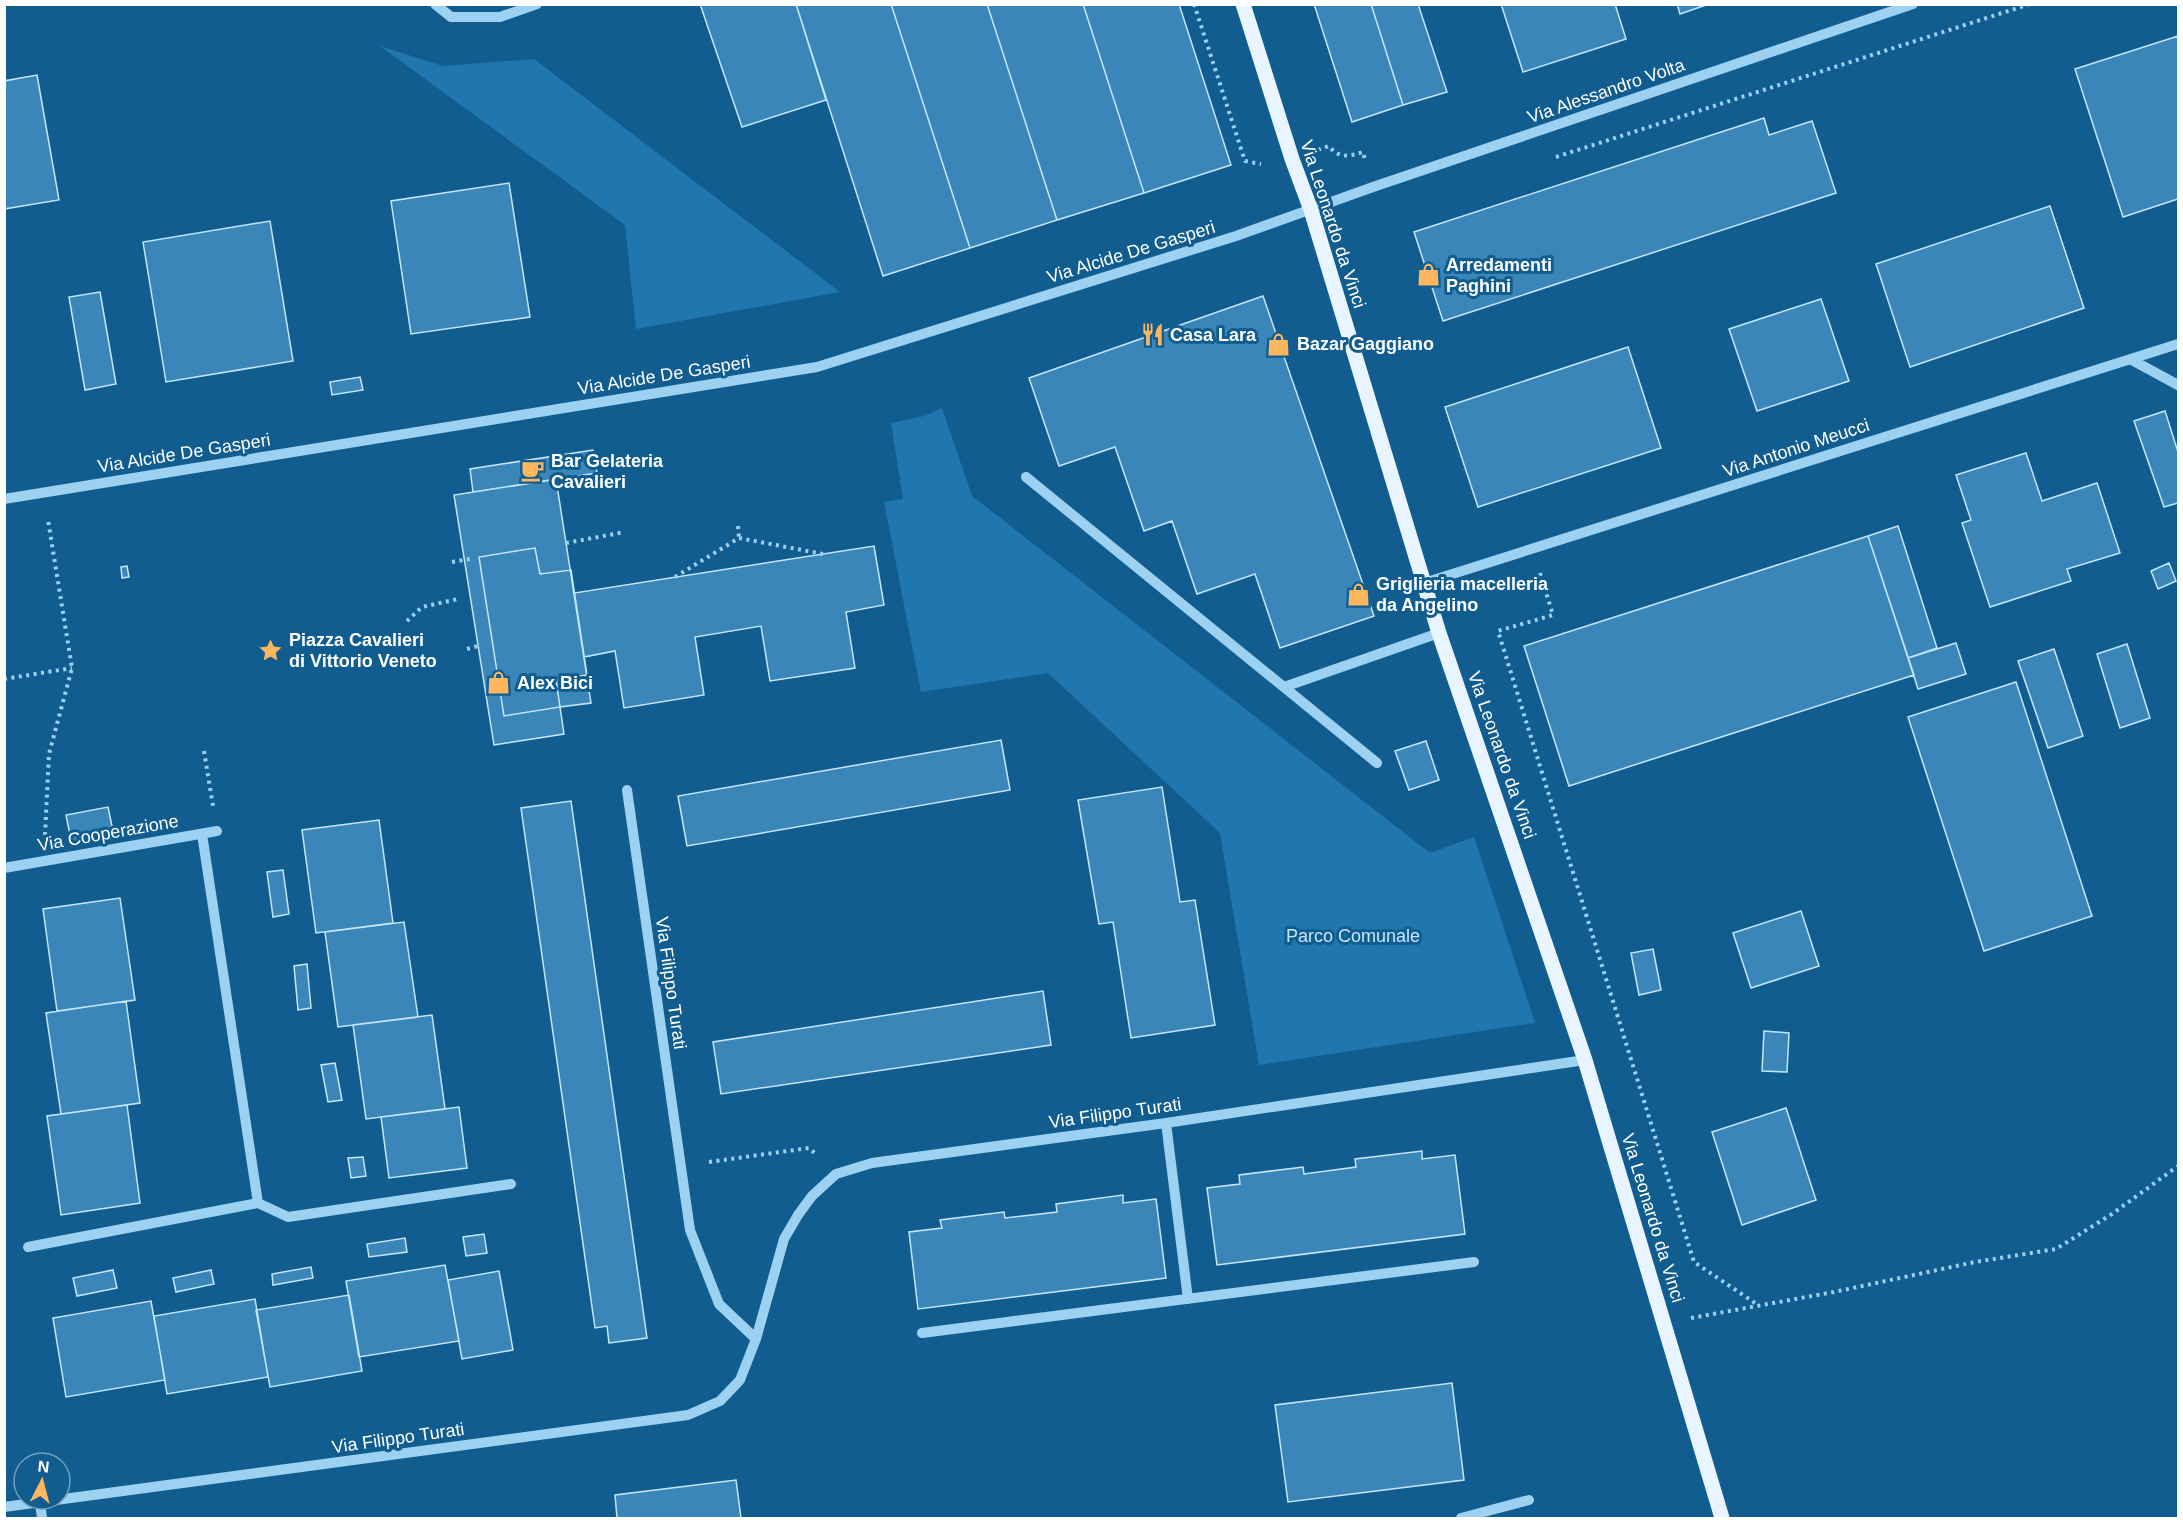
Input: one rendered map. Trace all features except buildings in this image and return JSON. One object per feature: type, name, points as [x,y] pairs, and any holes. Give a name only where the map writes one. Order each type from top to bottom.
[{"type":"main road","name":"Via Leonardo da Vinci","points":[[1244,4],[1292,159],[1311,210],[1440,633],[1585,1060],[1722,1518]]},
{"type":"street","points":[[435,4],[451,17],[500,17],[537,4]]},
{"type":"street","name":"Via Alessandro Volta","points":[[1311,210],[1913,4]]},
{"type":"street","name":"Via Alcide De Gasperi","points":[[4,499],[817,367],[1236,236],[1311,210]]},
{"type":"street","name":"Via Antonio Meucci","points":[[1424,583],[2178,344]]},
{"type":"street","points":[[2130,359],[2178,385]]},
{"type":"street","points":[[1026,477],[1377,763]]},
{"type":"street","points":[[1284,687],[1440,633]]},
{"type":"street","name":"Via Filippo Turati","points":[[627,790],[690,1230],[720,1304],[756,1339]]},
{"type":"street","name":"Via Cooperazione","points":[[4,868],[218,831]]},
{"type":"street","points":[[202,834],[258,1203]]},
{"type":"street","name":"Via Filippo Turati","points":[[72,1499],[688,1415],[720,1401],[740,1380],[756,1339],[784,1239],[812,1196],[836,1174],[872,1163],[1166,1124],[1585,1060]]},
{"type":"street","points":[[1166,1124],[1188,1299]]},
{"type":"street","points":[[28,1247],[258,1203],[288,1217],[511,1184]]},
{"type":"street","points":[[922,1333],[1473,1262]]},
{"type":"street","points":[[1461,1518],[1529,1500]]},
{"type":"path","points":[[1552,158],[2030,4]]},
{"type":"path","points":[[43,493],[72,668],[50,754],[44,861]]},
{"type":"path","points":[[738,526],[739,538]]},
{"type":"path","points":[[566,543],[626,532]]},
{"type":"path","points":[[675,577],[739,538],[823,554]]},
{"type":"path","points":[[1533,548],[1553,615],[1498,632],[1694,1262],[1758,1305]]},
{"type":"path","points":[[452,561],[470,559]]},
{"type":"path","points":[[407,621],[422,607],[459,599]]},
{"type":"path","points":[[467,648],[478,646]]},
{"type":"path","points":[[4,679],[72,668]]},
{"type":"path","points":[[204,751],[218,831]]},
{"type":"path","points":[[681,1166],[809,1148],[836,1174]]},
{"type":"path","points":[[1664,1323],[2056,1248],[2112,1214],[2178,1166]]},
{"type":"green space","points":[[380,46],[443,66],[534,59],[840,292],[636,329],[625,225]]},
{"type":"green space","name":"Parco Comunale","points":[[942,408],[972,496],[1430,853],[1474,837],[1535,1023],[1259,1065],[1220,833],[1048,673],[921,692],[884,502],[903,499],[891,423],[924,416]]},
{"type":"place","name":"Arredamenti Paghini","points":[[1428,275]]},
{"type":"place","name":"Casa Lara","points":[[1152,335]]},
{"type":"place","name":"Bazar Gaggiano","points":[[1279,344]]},
{"type":"place","name":"Bar Gelateria Cavalieri","points":[[533,471]]},
{"type":"place","name":"Griglieria macelleria da Angelino","points":[[1358,594]]},
{"type":"place","name":"Piazza Cavalieri di Vittorio Veneto","points":[[271,650]]},
{"type":"place","name":"Alex Bici","points":[[499,683]]}]
